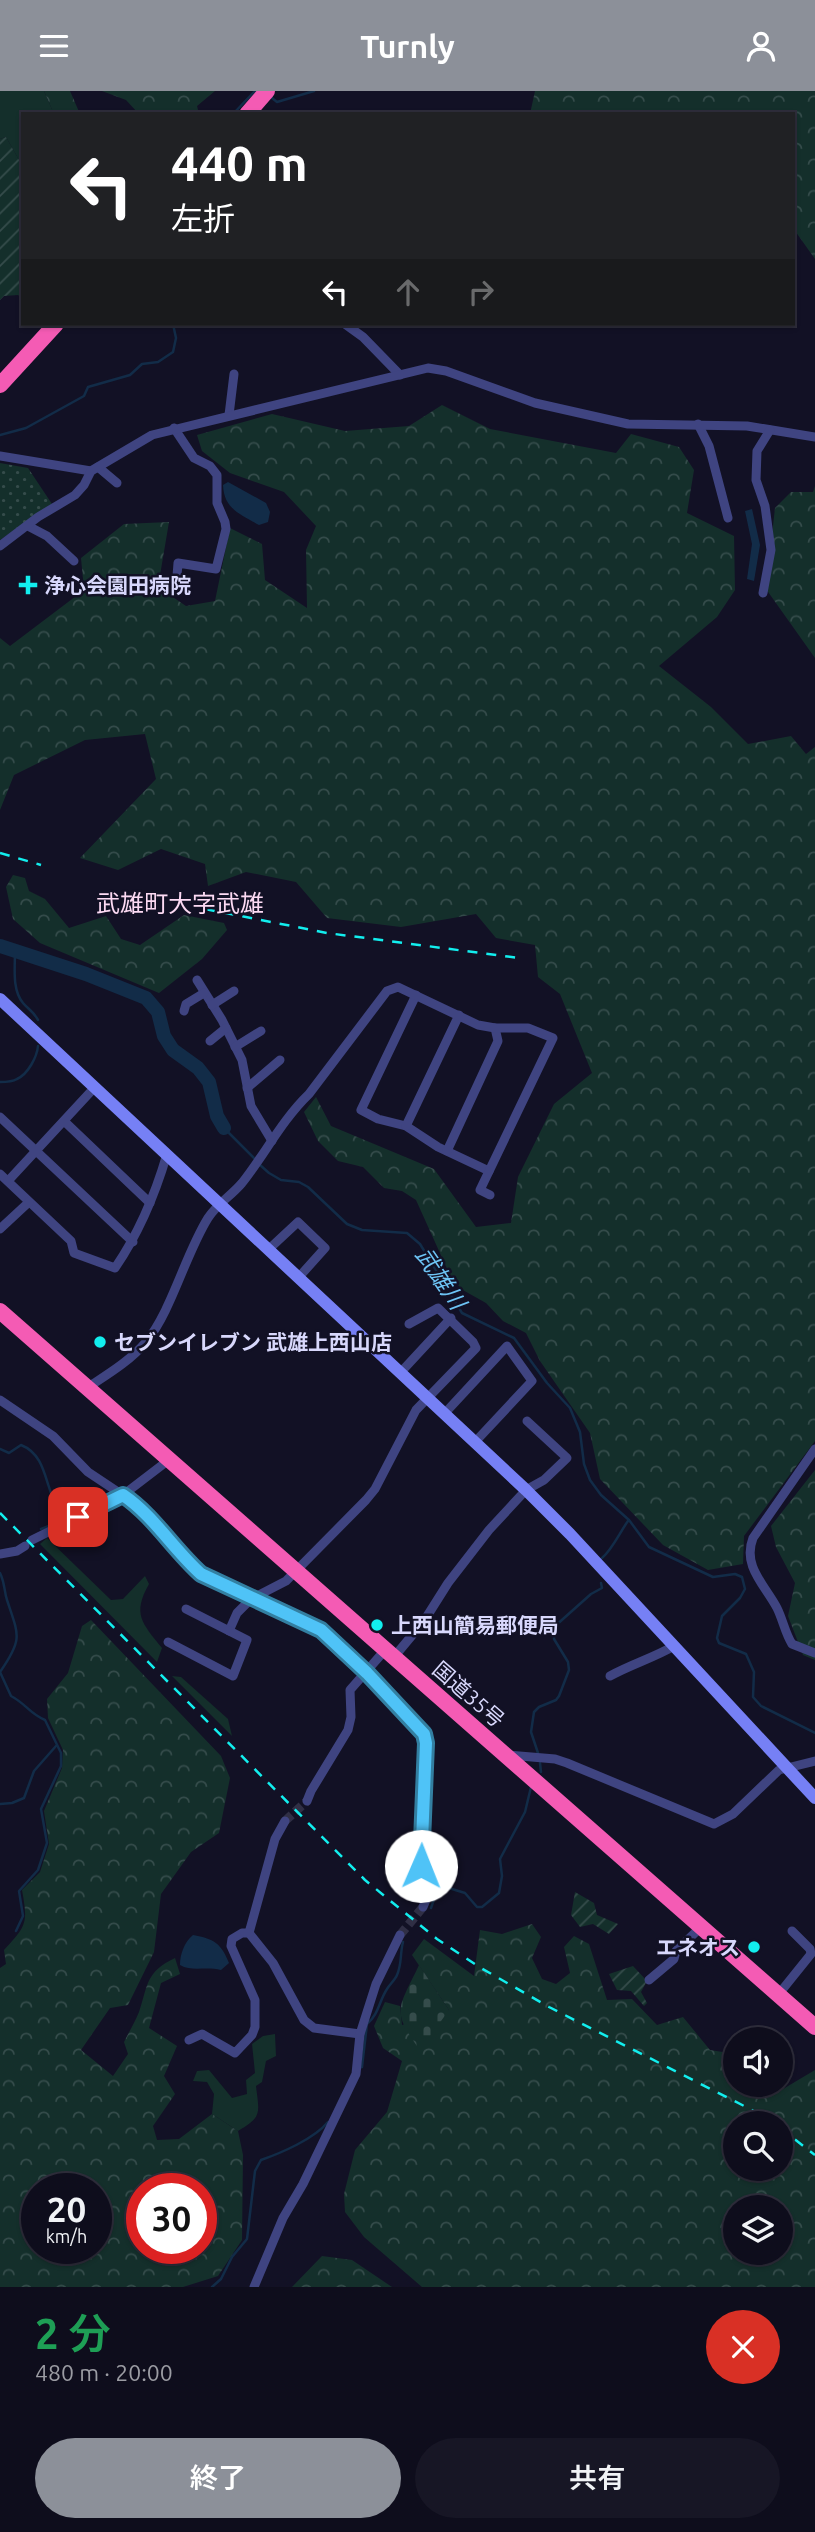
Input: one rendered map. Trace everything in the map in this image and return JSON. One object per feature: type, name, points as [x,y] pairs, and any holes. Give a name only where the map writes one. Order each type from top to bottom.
[{"type":"highway","points":[[249,112],[267,91]]},
{"type":"highway","points":[[0,386],[54,326]]},
{"type":"highway","name":"国道35号","points":[[0,1311],[778,1995],[812,2019]]},
{"type":"street","points":[[348,326],[363,337],[400,375]]},
{"type":"street","points":[[0,546],[75,495],[85,485],[94,469],[152,435],[428,368],[446,371],[535,403],[628,424],[698,424],[815,437]]},
{"type":"street","points":[[229,415],[234,374]]},
{"type":"street","points":[[698,424],[709,446],[728,518]]},
{"type":"street","points":[[174,428],[194,458],[214,470],[217,475],[217,503],[226,529],[216,569],[178,563],[176,589]]},
{"type":"street","points":[[763,593],[771,550],[765,506],[756,480],[757,450],[770,430]]},
{"type":"street","points":[[0,456],[94,469],[117,483]]},
{"type":"street","points":[[27,526],[47,536],[74,561]]},
{"type":"street","points":[[197,980],[242,1060],[251,1106],[272,1141]]},
{"type":"street","points":[[87,1388],[132,1357],[146,1341],[156,1327],[195,1242],[220,1203],[236,1190],[252,1170],[387,991],[398,987],[478,1025],[528,1028],[554,1038],[480,1190],[490,1195]]},
{"type":"street","points":[[212,1005],[234,991]]},
{"type":"street","points":[[184,1010],[186,1004],[204,993]]},
{"type":"street","points":[[416,995],[362,1110],[378,1119],[406,1126],[447,1151],[489,1171]]},
{"type":"street","points":[[0,999],[526,1490],[815,1798]]},
{"type":"street","points":[[406,1126],[458,1015]]},
{"type":"street","points":[[210,1041],[226,1028]]},
{"type":"street","points":[[447,1151],[498,1041],[495,1028]]},
{"type":"street","points":[[235,1047],[261,1031]]},
{"type":"street","points":[[247,1088],[280,1061]]},
{"type":"street","points":[[8,1181],[95,1087]]},
{"type":"street","points":[[0,1117],[133,1242]]},
{"type":"street","points":[[64,1121],[150,1203]]},
{"type":"street","points":[[0,1174],[71,1241],[74,1253],[115,1268],[133,1242],[167,1154]]},
{"type":"street","points":[[0,1229],[30,1202]]},
{"type":"street","points":[[269,1249],[298,1222],[325,1248],[299,1277]]},
{"type":"street","points":[[229,1631],[237,1613],[251,1599],[286,1581],[375,1489],[416,1410],[476,1348],[451,1318],[438,1308],[410,1324]]},
{"type":"street","points":[[401,1372],[451,1318]]},
{"type":"street","points":[[444,1413],[507,1346],[532,1381],[475,1442]]},
{"type":"street","points":[[0,1400],[53,1436],[89,1472],[139,1506],[201,1574],[321,1630],[367,1673],[424,1734],[426,1743],[421,1866],[428,1895],[423,1907]]},
{"type":"street","points":[[307,1801],[310,1791],[348,1730],[351,1717],[350,1690],[424,1621],[448,1583],[489,1530],[526,1490],[544,1480],[567,1458],[527,1421]]},
{"type":"street","points":[[815,1449],[753,1538],[749,1552],[756,1577],[779,1612],[793,1644],[815,1653]]},
{"type":"street","points":[[0,1554],[17,1551],[123,1495],[170,1459]]},
{"type":"street","points":[[168,1642],[233,1676],[247,1640],[186,1609]]},
{"type":"street","points":[[610,1676],[639,1661],[652,1659],[674,1646]]},
{"type":"street","points":[[506,1755],[555,1759],[714,1824],[733,1814],[779,1770],[815,1761]]},
{"type":"street","points":[[249,1933],[275,1839],[285,1821]]},
{"type":"street","points":[[649,1980],[674,1959],[676,1951],[701,1927]]},
{"type":"street","points":[[778,1995],[811,1954],[810,1949],[792,1931]]},
{"type":"street","points":[[189,2040],[202,2034],[234,2053],[252,2035],[255,2027],[255,2000],[231,1946],[232,1939],[242,1933],[249,1933]]},
{"type":"street","points":[[249,1933],[280,1974],[304,2020],[314,2028],[359,2034]]},
{"type":"street","points":[[254,2287],[282,2218],[303,2184],[356,2074],[359,2034],[376,1984],[400,1935]]},
{"type":"green space","points":[[0,91],[44,91],[53,112],[21,112],[21,163],[6,137],[0,139]]},
{"type":"green space","points":[[44,91],[70,91],[79,112],[53,112]]},
{"type":"green space","points":[[102,91],[215,91],[197,106],[198,112],[137,112],[126,100]]},
{"type":"green space","points":[[535,91],[815,91],[815,259],[795,231],[795,112],[530,112]]},
{"type":"green space","points":[[6,137],[21,163],[21,297],[18,295],[4,296],[0,300],[0,139]]},
{"type":"green space","points":[[442,405],[490,429],[616,453],[631,434],[679,447],[694,470],[687,513],[734,536],[735,590],[717,617],[659,666],[711,707],[748,744],[791,736],[806,754],[815,747],[815,1441],[744,1536],[743,1564],[708,1570],[663,1545],[600,1479],[590,1433],[540,1361],[526,1333],[503,1321],[486,1303],[461,1289],[449,1273],[416,1200],[402,1191],[384,1188],[363,1167],[338,1161],[318,1141],[304,1112],[316,1097],[331,1126],[434,1169],[476,1227],[511,1223],[518,1177],[554,1104],[592,1073],[560,994],[538,977],[535,945],[496,938],[476,914],[401,927],[327,918],[296,882],[246,872],[208,886],[205,864],[161,849],[118,870],[80,858],[156,779],[145,734],[85,740],[14,775],[0,810],[0,638],[10,646],[84,590],[81,558],[124,524],[169,522],[158,587],[186,606],[215,601],[230,528],[262,544],[265,580],[307,608],[306,550],[316,526],[284,492],[230,473],[202,451],[197,435],[272,414],[345,431],[409,426]]},
{"type":"green space","points":[[0,463],[28,468],[52,504],[0,540]]},
{"type":"green space","points":[[815,486],[815,658],[766,589],[775,508],[791,492],[813,492]]},
{"type":"green space","points":[[13,875],[25,878],[29,891],[45,899],[69,928],[106,916],[121,939],[140,945],[184,915],[224,923],[227,930],[202,959],[159,993],[40,943],[13,919],[6,887]]},
{"type":"green space","points":[[815,1470],[815,1660],[803,1655],[788,1616],[795,1583],[776,1547],[771,1526]]},
{"type":"green space","points":[[47,1538],[111,1600],[123,1599],[145,1576],[149,1584],[140,1611],[149,1632],[162,1648],[157,1662],[40,1544]]},
{"type":"green space","points":[[91,1620],[221,1756],[230,1778],[219,1833],[191,1852],[161,1894],[154,1952],[128,2005],[110,2008],[81,2050],[113,2076],[128,2054],[124,2042],[139,2012],[149,1980],[165,1963],[175,1958],[180,1974],[161,1983],[149,2028],[177,2046],[164,2076],[175,2094],[153,2126],[157,2140],[179,2139],[212,2114],[238,2131],[243,2155],[242,2240],[218,2276],[183,2287],[0,2287],[0,1968],[6,1964],[4,1950],[24,1923],[22,1890],[40,1872],[49,1844],[44,1811],[62,1768],[63,1750],[48,1718],[47,1699],[68,1673],[82,1626]]},
{"type":"green space","points":[[172,1676],[181,1677],[228,1719],[232,1736]]},
{"type":"green space","points":[[575,1892],[594,1903],[597,1915],[618,1924],[609,1934],[593,1924],[580,1927],[571,1915]]},
{"type":"green space","points":[[532,1924],[541,1937],[532,1958],[542,1979],[556,1984],[570,1973],[564,1947],[574,1936],[589,1944],[607,2000],[632,1999],[657,2025],[683,2017],[710,2050],[723,2052],[723,2097],[793,2097],[793,2083],[815,2070],[815,2287],[422,2287],[364,2237],[345,2212],[344,2194],[355,2150],[387,2112],[402,2061],[383,2048],[374,2026],[385,2002],[400,2006],[402,2025],[449,2010],[412,1955],[424,1939],[474,1976],[480,1930],[502,1934]]},
{"type":"green space","points":[[419,1965],[449,2010],[420,2050],[401,2017],[406,1991]]},
{"type":"green space","points":[[633,1966],[647,1981],[641,1992],[647,2003],[644,2006],[631,1991],[617,1990],[609,1974]]},
{"type":"green space","points":[[275,2034],[276,2056],[266,2061],[262,2082],[256,2086],[258,2113],[252,2122],[238,2131],[212,2114],[214,2094],[207,2082],[193,2081],[197,2071],[209,2070],[232,2098],[247,2094],[246,2080],[255,2073],[252,2044],[263,2036]]},
{"type":"green space","points":[[322,2256],[352,2260],[392,2287],[292,2287]]},
{"type":"water","points":[[228,482],[266,503],[270,512],[268,522],[259,525],[234,510],[224,493],[223,485]]},
{"type":"water","points":[[752,509],[760,545],[754,581],[747,579],[752,544],[745,511]]},
{"type":"water","points":[[193,1935],[216,1943],[229,1963],[221,1970],[180,1965],[183,1949]]},
{"type":"waterway","points":[[235,112],[255,91]]},
{"type":"waterway","points":[[272,98],[277,102],[314,91]]},
{"type":"waterway","points":[[0,435],[26,428],[84,396],[88,387],[130,375],[142,364],[158,362],[173,352],[176,338],[173,326]]},
{"type":"waterway","name":"武雄川","points":[[0,946],[86,974],[146,998],[158,1012],[164,1036],[173,1050],[198,1068],[209,1082],[217,1116],[224,1128]]},
{"type":"waterway","points":[[15,952],[15,979],[19,998],[38,1020]]},
{"type":"waterway","points":[[0,1082],[21,1077],[34,1060],[38,1046]]},
{"type":"waterway","name":"武雄川","points":[[224,1128],[256,1160]]},
{"type":"waterway","name":"武雄川","points":[[260,1165],[281,1180],[299,1182],[308,1187],[347,1224],[362,1230],[407,1233],[420,1244],[462,1313],[514,1338],[547,1383],[570,1408],[580,1432],[584,1464],[590,1480],[601,1495],[629,1520],[649,1547],[713,1577],[735,1574],[742,1577],[745,1589],[722,1616],[717,1638],[719,1643],[746,1654],[754,1672],[753,1697],[761,1706],[815,1733]]},
{"type":"waterway","points":[[0,1449],[9,1453],[21,1445],[37,1457],[60,1511],[54,1523],[41,1529]]},
{"type":"waterway","points":[[602,1558],[613,1546],[628,1521]]},
{"type":"waterway","points":[[0,1573],[17,1637],[0,1672],[11,1696],[45,1720],[61,1753],[61,1766],[41,1809],[47,1843],[38,1870],[19,1891],[23,1916],[16,1931]]},
{"type":"waterway","points":[[538,1753],[531,1732],[534,1712],[556,1700],[569,1670],[568,1662],[554,1639],[554,1627],[591,1594],[602,1588],[601,1583]]},
{"type":"waterway","points":[[0,1804],[24,1798],[34,1771],[56,1746]]},
{"type":"waterway","points":[[540,1763],[541,1772]]},
{"type":"waterway","points":[[431,1908],[439,1885],[465,1893],[477,1907],[482,1907],[499,1893],[502,1876],[500,1859],[525,1812],[531,1787]]},
{"type":"waterway","points":[[358,2068],[362,2067],[367,2024],[397,1975],[403,1942]]},
{"type":"waterway","points":[[212,2287],[221,2279],[232,2257],[247,2239],[255,2171],[261,2160],[306,2140],[328,2122]]},
{"type":"tunnel","points":[[285,1821],[307,1801]]},
{"type":"tunnel","points":[[400,1935],[423,1907]]},
{"type":"railway","points":[[0,853],[41,865]]},
{"type":"railway","points":[[205,909],[327,933],[519,958]]},
{"type":"railway","points":[[0,1513],[365,1880],[437,1939],[549,2007],[754,2111]]},
{"type":"railway","points":[[793,2138],[815,2155]]},
{"type":"place","name":"浄心会園田病院","points":[[28,585]]},
{"type":"place","name":"セブンイレブン 武雄上西山店","points":[[100,1342]]},
{"type":"place","name":"上西山簡易郵便局","points":[[377,1625]]},
{"type":"place","name":"エネオス","points":[[754,1947]]},
{"type":"district","name":"武雄町大字武雄","points":[[180,903]]},
{"type":"route","points":[[78,1517],[123,1495],[139,1506],[201,1574],[321,1630],[367,1673],[424,1734],[426,1743],[421,1866]]}]
